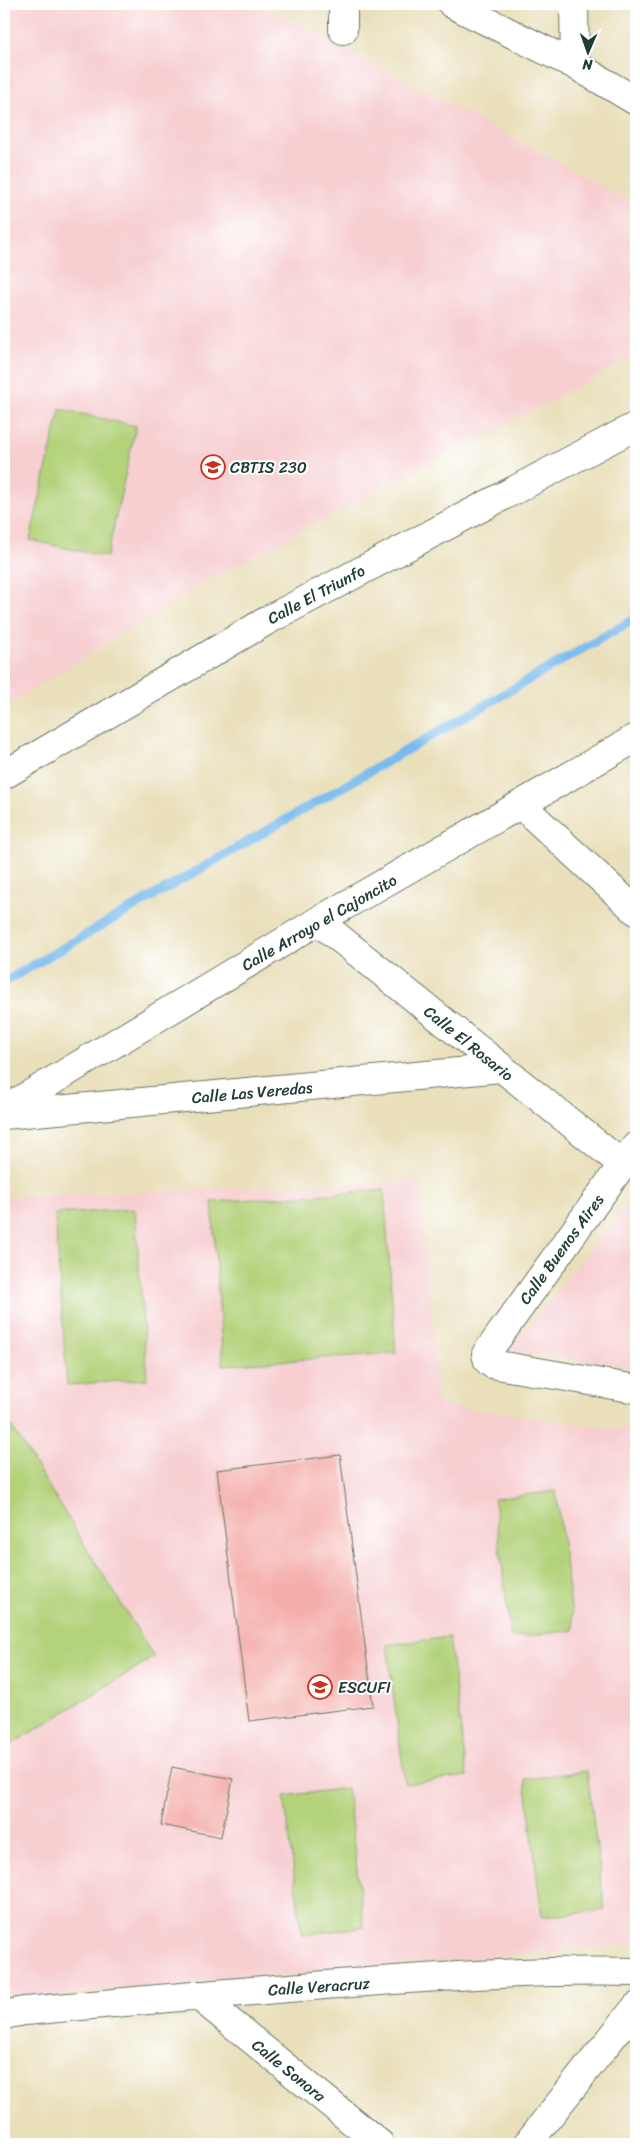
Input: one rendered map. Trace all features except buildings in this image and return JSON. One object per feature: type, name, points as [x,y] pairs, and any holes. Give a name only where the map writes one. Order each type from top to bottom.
[{"type":"street","points":[[452,4],[575,65],[636,101]]},
{"type":"street","points":[[574,4],[575,65]]},
{"type":"street","name":"Calle El Triunfo","points":[[4,775],[268,620],[636,426]]},
{"type":"street","name":"Calle Arroyo el Cajoncito","points":[[4,1110],[318,921],[636,738]]},
{"type":"street","points":[[521,805],[636,911]]},
{"type":"street","name":"Calle El Rosario","points":[[318,921],[501,1068],[629,1155]]},
{"type":"street","name":"Calle Las Veredas","points":[[4,1115],[501,1068]]},
{"type":"street","name":"Calle Buenos Aires","points":[[629,1155],[486,1354],[488,1361],[492,1364],[636,1389]]},
{"type":"street","name":"Calle Veracruz","points":[[4,2015],[24,2011],[197,1995],[463,1975],[588,1970],[636,1972]]},
{"type":"street","name":"Calle Sonora","points":[[197,1995],[380,2144]]},
{"type":"street","points":[[527,2144],[635,2010]]},
{"type":"shaded area","name":"CBTIS 230","points":[[4,4],[261,4],[636,204],[636,355],[210,579],[4,707]]},
{"type":"shaded area","name":"ESCUFI","points":[[420,1181],[438,1405],[636,1431],[636,1944],[4,2001],[4,1197]]},
{"type":"shaded area","points":[[636,1194],[636,1367],[507,1351]]},
{"type":"green space","points":[[60,409],[136,426],[107,557],[30,540]]},
{"type":"green space","points":[[384,1190],[396,1353],[223,1365],[212,1202]]},
{"type":"green space","points":[[135,1209],[147,1379],[67,1385],[55,1214]]},
{"type":"green space","points":[[4,1414],[154,1657],[4,1749]]},
{"type":"green space","points":[[556,1491],[574,1630],[511,1638],[494,1499]]},
{"type":"green space","points":[[449,1637],[467,1776],[405,1784],[387,1645]]},
{"type":"green space","points":[[587,1771],[605,1910],[542,1917],[525,1779]]},
{"type":"green space","points":[[347,1788],[364,1927],[302,1935],[284,1796]]},
{"type":"waterway","points":[[4,982],[636,618]]},
{"type":"place","name":"CBTIS 230","points":[[213,467]]},
{"type":"place","name":"ESCUFI","points":[[320,1687]]}]
